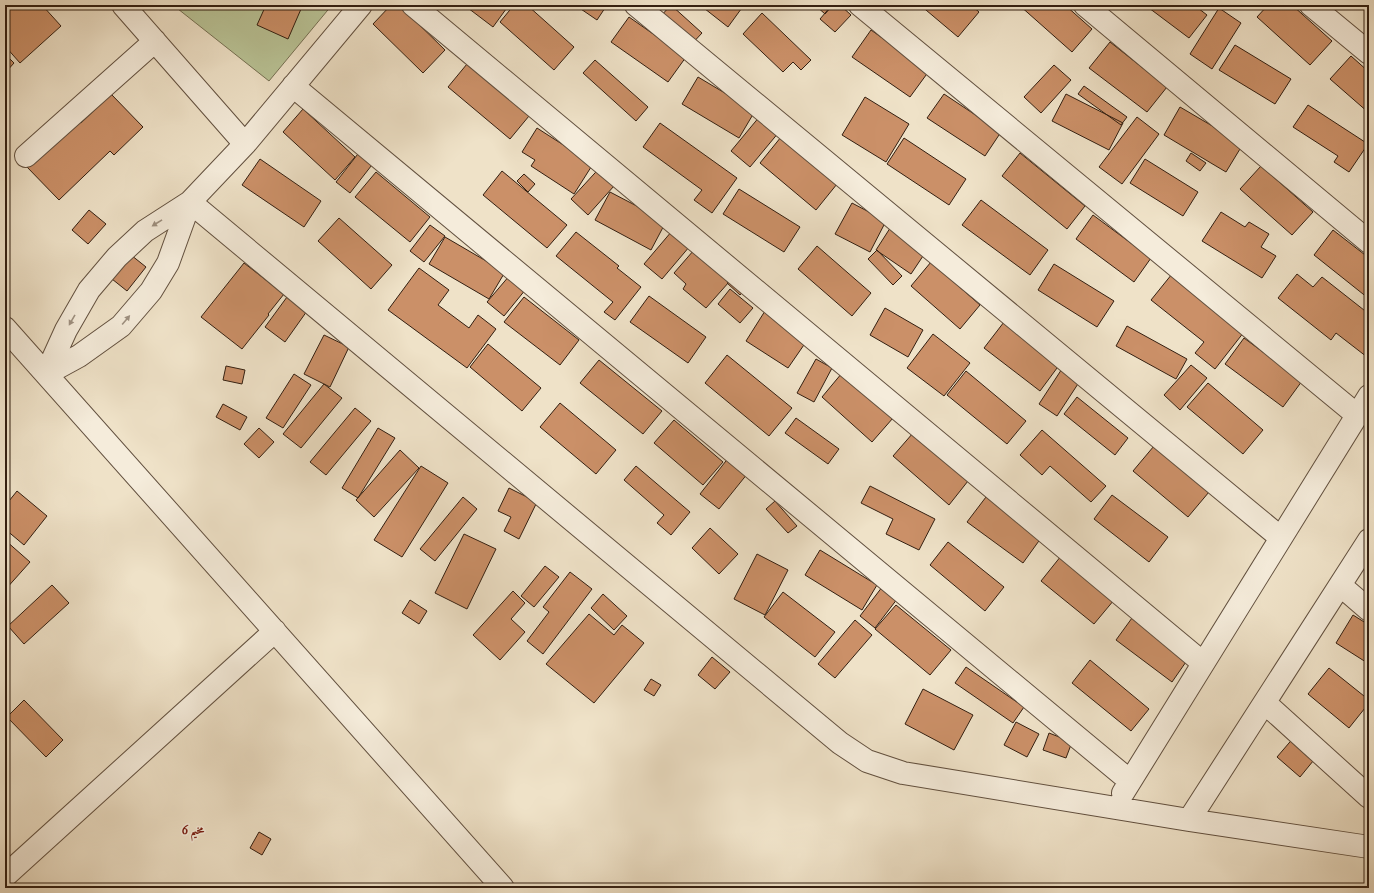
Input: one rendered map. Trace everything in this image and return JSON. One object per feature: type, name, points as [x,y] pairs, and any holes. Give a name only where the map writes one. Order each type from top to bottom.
[{"type":"street","points":[[123,5],[246,144]]},
{"type":"street","points":[[46,374],[66,330],[94,284],[117,257],[145,231],[190,202],[246,144],[360,5]]},
{"type":"street","points":[[413,5],[1204,663]]},
{"type":"street","points":[[636,5],[1281,538]]},
{"type":"street","points":[[860,5],[1358,415]]},
{"type":"street","points":[[1085,5],[1369,242]]},
{"type":"street","points":[[1311,5],[1369,53]]},
{"type":"street","points":[[26,156],[155,41]]},
{"type":"street","points":[[293,86],[1130,781]]},
{"type":"street","points":[[46,374],[79,356],[121,326],[150,291],[168,263],[190,202]]},
{"type":"street","points":[[190,202],[840,743],[867,761],[902,773],[1369,848]]},
{"type":"street","points":[[5,328],[503,888]]},
{"type":"street","points":[[1114,808],[1369,396]]},
{"type":"street","points":[[1189,820],[1369,540]]},
{"type":"street","points":[[1340,585],[1369,610]]},
{"type":"street","points":[[5,876],[275,631]]},
{"type":"street","points":[[1264,703],[1369,797]]},
{"type":"green space","points":[[173,5],[332,5],[269,81]]},
{"type":"building","points":[[9,5],[42,5],[61,26],[20,63],[5,46],[5,9]]},
{"type":"building","points":[[266,5],[293,5],[301,9],[288,39],[257,25]]},
{"type":"building","points":[[391,5],[399,5],[445,50],[423,73],[373,24]]},
{"type":"building","points":[[464,5],[509,5],[493,27]]},
{"type":"building","points":[[514,5],[527,5],[574,47],[554,70],[500,22]]},
{"type":"building","points":[[575,5],[607,5],[597,20]]},
{"type":"building","points":[[671,5],[702,33],[689,47],[658,19]]},
{"type":"building","points":[[700,5],[744,5],[728,27]]},
{"type":"building","points":[[815,5],[833,5],[825,14]]},
{"type":"building","points":[[832,5],[840,5],[851,15],[835,32],[820,19]]},
{"type":"building","points":[[920,5],[971,5],[979,12],[958,37]]},
{"type":"building","points":[[1019,5],[1065,5],[1092,29],[1072,52]]},
{"type":"building","points":[[1145,5],[1194,5],[1207,15],[1189,38]]},
{"type":"building","points":[[1268,5],[1292,5],[1332,41],[1310,65],[1257,17]]},
{"type":"building","points":[[1219,8],[1241,23],[1212,69],[1190,54]]},
{"type":"building","points":[[762,13],[811,60],[801,70],[793,62],[783,72],[743,34]]},
{"type":"building","points":[[629,17],[686,57],[668,82],[611,42]]},
{"type":"building","points":[[871,30],[929,71],[910,97],[852,57]]},
{"type":"building","points":[[1110,42],[1167,87],[1147,112],[1089,68]]},
{"type":"building","points":[[1235,45],[1291,79],[1275,104],[1219,70]]},
{"type":"building","points":[[5,54],[14,63],[5,73]]},
{"type":"building","points":[[1351,56],[1369,72],[1369,113],[1330,79]]},
{"type":"building","points":[[595,60],[648,107],[636,121],[583,73]]},
{"type":"building","points":[[467,64],[529,116],[510,139],[448,87]]},
{"type":"building","points":[[1054,65],[1071,80],[1041,113],[1024,97]]},
{"type":"building","points":[[698,77],[755,111],[739,138],[682,104]]},
{"type":"building","points":[[1084,86],[1127,117],[1121,125],[1078,94]]},
{"type":"building","points":[[111,94],[143,127],[114,155],[110,151],[59,200],[26,166],[75,118],[81,123]]},
{"type":"building","points":[[944,94],[1001,132],[985,156],[927,118]]},
{"type":"building","points":[[1066,94],[1123,123],[1109,150],[1052,121]]},
{"type":"building","points":[[865,97],[909,124],[886,162],[842,135]]},
{"type":"building","points":[[1308,105],[1368,144],[1349,172],[1334,162],[1338,156],[1293,127]]},
{"type":"building","points":[[1180,107],[1243,144],[1226,172],[1164,135]]},
{"type":"building","points":[[303,109],[355,157],[335,180],[283,132]]},
{"type":"building","points":[[765,110],[784,126],[750,167],[731,151]]},
{"type":"building","points":[[1137,117],[1159,134],[1122,184],[1099,167]]},
{"type":"building","points":[[660,123],[737,178],[712,213],[694,200],[702,190],[643,147]]},
{"type":"building","points":[[537,128],[593,164],[574,194],[531,166],[535,160],[522,152]]},
{"type":"building","points":[[781,137],[837,184],[816,210],[760,163]]},
{"type":"building","points":[[904,138],[966,179],[949,205],[887,164]]},
{"type":"building","points":[[361,150],[375,161],[350,193],[336,182]]},
{"type":"building","points":[[1020,153],[1085,206],[1067,229],[1002,176]]},
{"type":"building","points":[[1191,153],[1206,163],[1200,171],[1186,161]]},
{"type":"building","points":[[260,159],[321,201],[304,227],[242,185]]},
{"type":"building","points":[[1145,159],[1198,192],[1183,216],[1130,183]]},
{"type":"building","points":[[606,161],[623,176],[588,215],[571,199]]},
{"type":"building","points":[[1261,166],[1313,212],[1292,235],[1240,189]]},
{"type":"building","points":[[502,171],[567,225],[547,248],[483,195]]},
{"type":"building","points":[[376,172],[430,217],[410,242],[355,197]]},
{"type":"building","points":[[524,174],[535,184],[528,192],[517,181]]},
{"type":"building","points":[[739,189],[800,227],[784,252],[723,214]]},
{"type":"building","points":[[610,192],[652,214],[669,216],[651,250],[595,220]]},
{"type":"building","points":[[981,200],[1048,250],[1030,275],[962,225]]},
{"type":"building","points":[[852,203],[886,221],[870,252],[835,234]]},
{"type":"building","points":[[89,210],[106,224],[88,244],[72,230]]},
{"type":"building","points":[[1221,212],[1245,227],[1249,222],[1269,234],[1261,247],[1276,256],[1262,278],[1202,241]]},
{"type":"building","points":[[1093,215],[1151,258],[1134,282],[1076,239]]},
{"type":"building","points":[[339,218],[392,265],[371,289],[318,241]]},
{"type":"building","points":[[683,218],[701,233],[662,279],[644,264]]},
{"type":"building","points":[[894,222],[929,247],[911,274],[876,250]]},
{"type":"building","points":[[430,225],[445,236],[424,262],[410,251]]},
{"type":"building","points":[[1333,230],[1369,258],[1368,298],[1314,255]]},
{"type":"building","points":[[576,232],[619,266],[617,268],[641,287],[615,320],[604,312],[613,302],[556,256]]},
{"type":"building","points":[[445,237],[505,272],[489,299],[429,264]]},
{"type":"building","points":[[817,246],[871,293],[852,316],[798,269]]},
{"type":"building","points":[[694,250],[729,282],[706,308],[683,289],[686,284],[674,273]]},
{"type":"building","points":[[877,250],[902,276],[893,285],[868,259]]},
{"type":"building","points":[[126,251],[146,267],[127,291],[107,275]]},
{"type":"building","points":[[931,262],[980,305],[960,329],[911,286]]},
{"type":"building","points":[[244,263],[284,294],[242,349],[201,317]]},
{"type":"building","points":[[1054,264],[1114,301],[1097,327],[1038,290]]},
{"type":"building","points":[[419,268],[449,290],[438,305],[469,328],[478,315],[496,329],[467,368],[388,310]]},
{"type":"building","points":[[735,274],[748,286],[740,295],[727,283]]},
{"type":"building","points":[[1172,274],[1244,332],[1215,369],[1195,353],[1204,342],[1151,300]]},
{"type":"building","points":[[1297,274],[1313,287],[1322,277],[1369,314],[1369,355],[1367,357],[1336,333],[1331,340],[1278,298]]},
{"type":"building","points":[[510,275],[526,289],[504,316],[487,302]]},
{"type":"building","points":[[730,289],[753,308],[740,323],[718,304]]},
{"type":"building","points":[[649,296],[706,337],[688,363],[630,322]]},
{"type":"building","points":[[287,297],[307,311],[285,342],[265,327]]},
{"type":"building","points":[[524,297],[579,340],[560,365],[504,322]]},
{"type":"building","points":[[885,308],[923,330],[908,357],[870,335]]},
{"type":"building","points":[[765,311],[808,339],[788,368],[746,341]]},
{"type":"building","points":[[1004,322],[1060,364],[1040,391],[984,348]]},
{"type":"building","points":[[1127,326],[1187,359],[1176,379],[1116,346]]},
{"type":"building","points":[[933,334],[970,363],[944,396],[907,368]]},
{"type":"building","points":[[324,335],[349,347],[330,387],[304,374]]},
{"type":"building","points":[[1244,338],[1302,381],[1283,407],[1225,364]]},
{"type":"building","points":[[488,344],[541,388],[522,411],[470,367]]},
{"type":"building","points":[[727,355],[792,408],[769,436],[705,383]]},
{"type":"building","points":[[1071,355],[1089,367],[1057,416],[1039,404]]},
{"type":"building","points":[[816,359],[832,368],[814,402],[797,393]]},
{"type":"building","points":[[599,360],[662,411],[643,434],[580,383]]},
{"type":"building","points":[[1191,365],[1207,378],[1180,410],[1164,395]]},
{"type":"building","points":[[226,366],[245,370],[242,384],[223,380]]},
{"type":"building","points":[[966,371],[1026,421],[1007,444],[947,395]]},
{"type":"building","points":[[842,373],[893,418],[872,442],[822,397]]},
{"type":"building","points":[[294,374],[311,385],[283,428],[266,418]]},
{"type":"building","points":[[1208,383],[1263,430],[1243,454],[1187,407]]},
{"type":"building","points":[[324,384],[342,398],[301,448],[283,434]]},
{"type":"building","points":[[1077,397],[1128,438],[1115,455],[1064,414]]},
{"type":"building","points":[[560,403],[616,450],[596,474],[540,427]]},
{"type":"building","points":[[223,404],[247,417],[240,430],[216,417]]},
{"type":"building","points":[[355,408],[371,421],[326,475],[310,462]]},
{"type":"building","points":[[796,418],[839,449],[828,464],[785,433]]},
{"type":"building","points":[[674,420],[723,462],[703,485],[654,443]]},
{"type":"building","points":[[259,428],[274,442],[259,458],[244,444]]},
{"type":"building","points":[[378,428],[395,438],[358,498],[342,488]]},
{"type":"building","points":[[1042,430],[1106,486],[1091,502],[1050,466],[1042,475],[1020,455]]},
{"type":"building","points":[[913,433],[968,481],[949,505],[893,456]]},
{"type":"building","points":[[1154,446],[1209,492],[1188,517],[1133,471]]},
{"type":"building","points":[[400,450],[419,468],[374,517],[356,500]]},
{"type":"building","points":[[733,452],[752,468],[719,509],[700,494]]},
{"type":"building","points":[[421,466],[448,483],[402,557],[374,540]]},
{"type":"building","points":[[636,466],[690,512],[671,535],[657,523],[664,515],[624,480]]},
{"type":"building","points":[[870,486],[935,519],[919,550],[886,534],[893,519],[861,503]]},
{"type":"building","points":[[509,488],[537,502],[519,539],[504,531],[511,517],[498,511]]},
{"type":"building","points":[[17,491],[47,516],[24,545],[5,529],[5,506]]},
{"type":"building","points":[[1112,495],[1168,537],[1149,562],[1094,519]]},
{"type":"building","points":[[463,497],[477,509],[435,561],[420,549]]},
{"type":"building","points":[[986,497],[1041,538],[1023,563],[967,522]]},
{"type":"building","points":[[775,501],[797,526],[788,533],[766,509]]},
{"type":"building","points":[[710,528],[738,554],[719,574],[692,548]]},
{"type":"building","points":[[464,534],[496,549],[467,609],[435,593]]},
{"type":"building","points":[[5,540],[30,562],[5,590]]},
{"type":"building","points":[[948,542],[1004,587],[985,611],[930,565]]},
{"type":"building","points":[[820,550],[877,585],[862,610],[805,575]]},
{"type":"building","points":[[757,554],[788,570],[765,615],[734,599]]},
{"type":"building","points":[[1061,556],[1114,600],[1094,624],[1041,581]]},
{"type":"building","points":[[545,566],[559,577],[534,607],[521,596]]},
{"type":"building","points":[[570,572],[592,589],[543,654],[527,641],[549,612],[543,607]]},
{"type":"building","points":[[889,578],[904,590],[875,628],[860,616]]},
{"type":"building","points":[[52,585],[69,603],[24,644],[8,626]]},
{"type":"building","points":[[513,591],[525,603],[511,619],[525,632],[500,660],[473,635]]},
{"type":"building","points":[[783,592],[835,632],[815,657],[764,617]]},
{"type":"building","points":[[603,594],[627,616],[614,630],[591,608]]},
{"type":"building","points":[[410,600],[427,611],[419,624],[402,613]]},
{"type":"building","points":[[896,605],[951,650],[930,675],[875,629]]},
{"type":"building","points":[[589,614],[614,635],[622,625],[644,643],[594,703],[546,664]]},
{"type":"building","points":[[1353,615],[1369,625],[1369,664],[1336,643]]},
{"type":"building","points":[[1132,618],[1188,659],[1172,682],[1116,640]]},
{"type":"building","points":[[855,620],[872,635],[835,678],[818,664]]},
{"type":"building","points":[[712,657],[730,672],[715,689],[698,675]]},
{"type":"building","points":[[1090,660],[1149,709],[1131,731],[1072,683]]},
{"type":"building","points":[[966,667],[1024,707],[1013,723],[955,683]]},
{"type":"building","points":[[1329,668],[1369,700],[1369,703],[1349,728],[1308,694]]},
{"type":"building","points":[[651,679],[661,685],[654,696],[644,690]]},
{"type":"building","points":[[923,689],[973,715],[954,750],[905,724]]},
{"type":"building","points":[[24,700],[63,740],[46,757],[7,717]]},
{"type":"building","points":[[1016,722],[1039,734],[1027,757],[1004,745]]},
{"type":"building","points":[[1049,733],[1072,742],[1066,758],[1043,750]]},
{"type":"building","points":[[1295,736],[1318,755],[1300,777],[1277,757]]},
{"type":"building","points":[[259,832],[271,839],[262,855],[250,848]]},
{"type":"district","name":"مخيم 6","points":[[193,830]]}]
